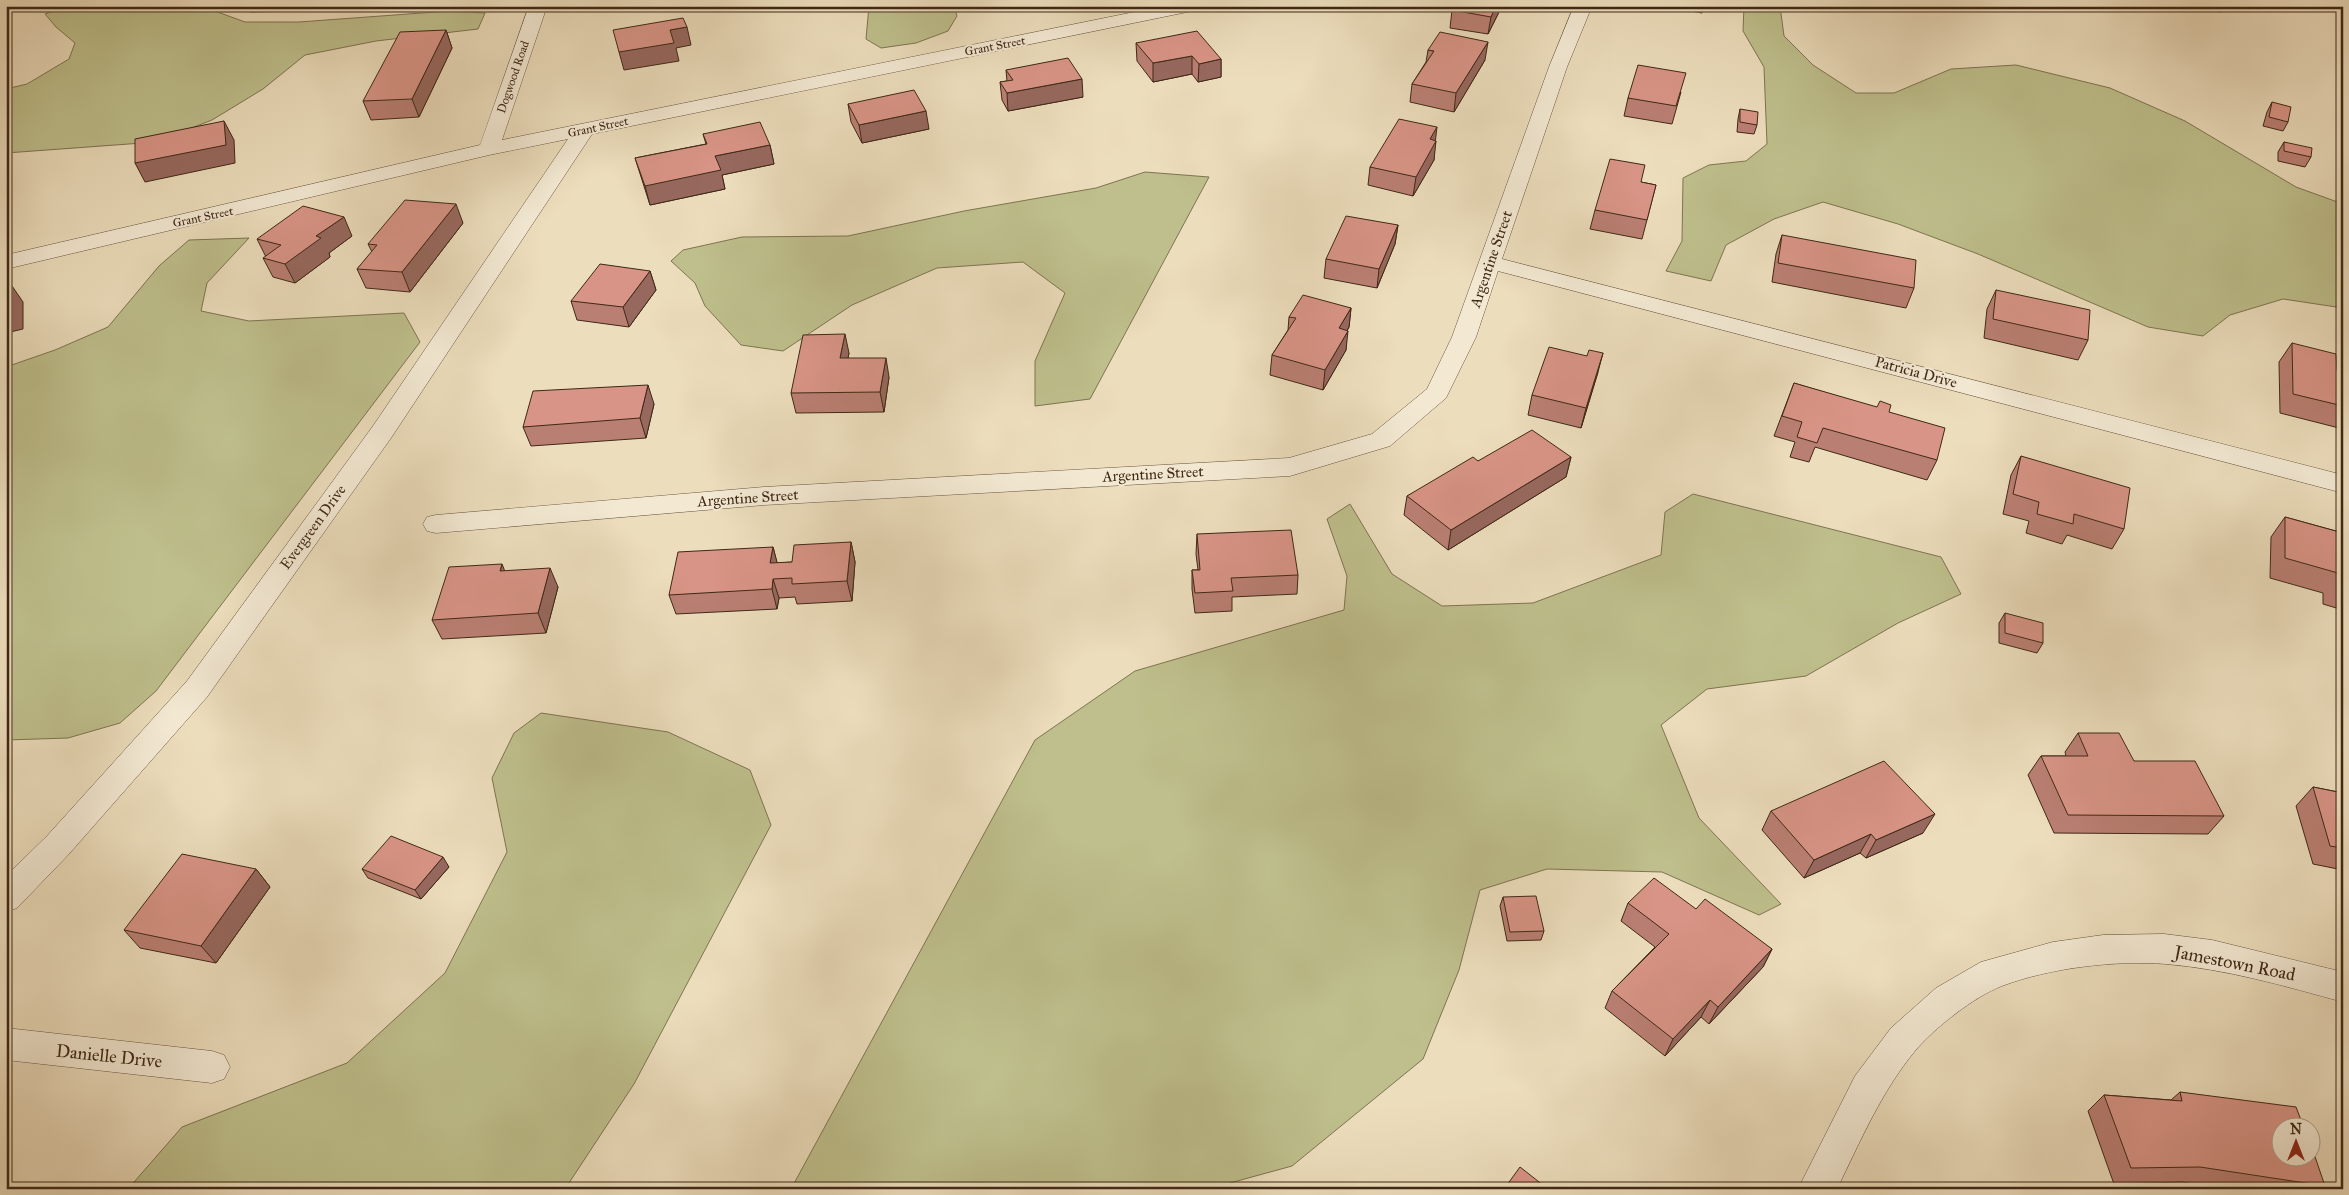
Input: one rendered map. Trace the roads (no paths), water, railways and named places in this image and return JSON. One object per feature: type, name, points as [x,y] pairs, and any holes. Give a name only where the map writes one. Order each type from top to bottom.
[{"type":"street","name":"Dogwood Road","points":[[489,149],[538,6]]},
{"type":"street","name":"Grant Street","points":[[6,262],[489,149],[1192,6]]},
{"type":"street","name":"Argentine Street","points":[[436,524],[764,496],[1290,466],[1381,440],[1437,393],[1464,337],[1558,66],[1582,6]]},
{"type":"street","name":"Evergreen Drive","points":[[6,898],[58,846],[197,689],[382,432],[585,129]]},
{"type":"street","name":"Patricia Drive","points":[[1490,262],[2343,484]]},
{"type":"street","name":"Jamestown Road","points":[[1817,1189],[1868,1088],[1903,1039],[1948,1000],[1993,974],[2061,956],[2103,950],[2164,949],[2212,955],[2276,969],[2343,987]]},
{"type":"street","name":"Danielle Drive","points":[[6,1044],[212,1067]]}]
